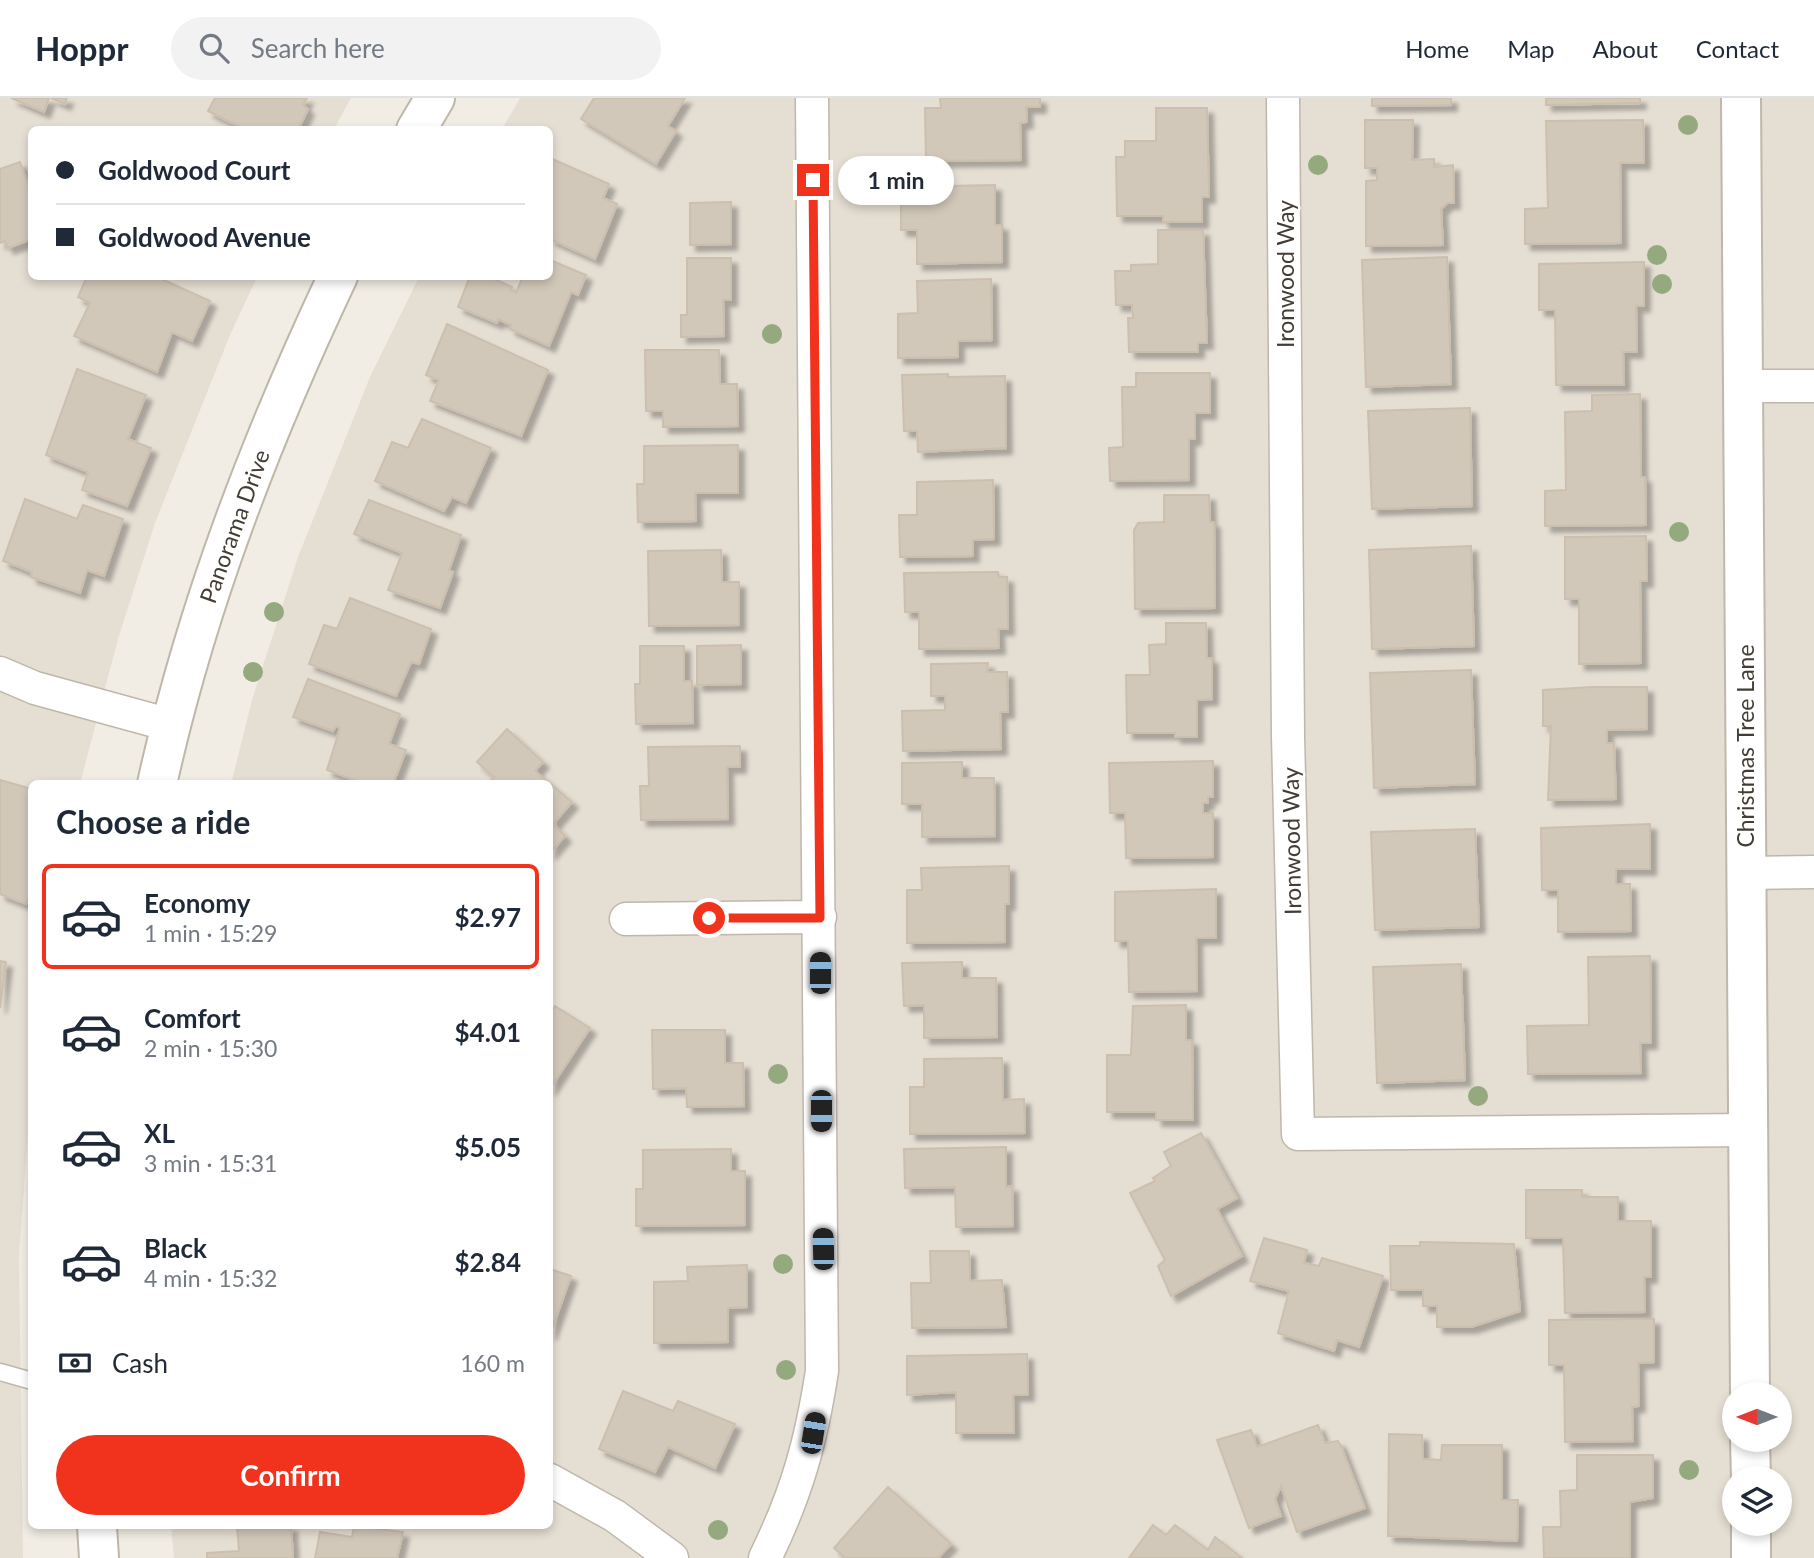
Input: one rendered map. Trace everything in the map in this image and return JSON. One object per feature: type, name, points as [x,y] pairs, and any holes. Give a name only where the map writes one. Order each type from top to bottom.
[{"type":"street","points":[[418,126],[435,98]]},
{"type":"street","points":[[765,1558],[795,1493],[813,1433],[822,1371],[813,98]]},
{"type":"street","name":"Ironwood Way","points":[[1283,98],[1288,736],[1298,1134],[1748,1130]]},
{"type":"street","name":"Christmas Tree Lane","points":[[1741,98],[1750,1382]]},
{"type":"street","name":"Panorama Drive","points":[[158,780],[170,725],[209,593],[251,474],[336,280]]},
{"type":"street","points":[[1743,386],[1814,386]]},
{"type":"street","points":[[0,673],[35,688],[170,725]]},
{"type":"street","points":[[1746,873],[1814,872]]},
{"type":"street","points":[[626,919],[820,918]]},
{"type":"street","points":[[553,1482],[615,1516],[673,1558]]},
{"type":"street","points":[[97,1529],[99,1558]]},
{"type":"street","points":[[1751,1536],[1751,1558]]},
{"type":"lane","points":[[0,1372],[28,1380]]},
{"type":"shaded area","points":[[0,98],[351,98],[336,126],[28,126],[28,280],[256,280],[230,335],[155,523],[118,639],[81,780],[28,780],[28,1132],[19,1255],[23,1558],[0,1558]]},
{"type":"shaded area","points":[[520,98],[1814,98],[1814,1558],[174,1558],[171,1529],[553,1529],[553,780],[232,780],[252,700],[298,557],[370,377],[418,280],[553,280],[553,126],[504,126]]},
{"type":"building","points":[[11,98],[49,98],[44,112]]},
{"type":"building","points":[[51,98],[67,98],[65,104]]},
{"type":"building","points":[[215,98],[307,98],[303,105],[308,109],[300,126],[238,126],[208,111]]},
{"type":"building","points":[[594,98],[685,98],[668,126],[676,131],[656,164],[581,119]]},
{"type":"building","points":[[940,98],[1040,98],[1040,107],[1026,107],[1027,122],[1020,123],[1021,160],[926,161],[925,108],[941,108]]},
{"type":"building","points":[[1372,98],[1451,98],[1451,105],[1372,106]]},
{"type":"building","points":[[1546,98],[1640,98],[1640,103],[1546,105]]},
{"type":"building","points":[[1156,108],[1207,108],[1209,197],[1202,197],[1202,222],[1163,222],[1163,216],[1117,216],[1116,157],[1125,157],[1125,141],[1156,141]]},
{"type":"building","points":[[1365,120],[1413,120],[1412,160],[1434,159],[1434,167],[1453,165],[1454,203],[1447,203],[1441,209],[1443,245],[1366,246],[1366,181],[1377,180],[1377,168],[1365,168]]},
{"type":"building","points":[[1643,120],[1644,163],[1620,163],[1621,243],[1525,244],[1525,209],[1548,208],[1546,121]]},
{"type":"building","points":[[553,159],[609,184],[603,198],[617,204],[595,259],[553,240]]},
{"type":"building","points":[[20,162],[28,184],[28,240],[8,248],[5,241],[0,243],[0,169]]},
{"type":"building","points":[[995,185],[995,225],[1002,225],[1002,262],[917,264],[917,230],[901,230],[901,187]]},
{"type":"building","points":[[731,202],[731,244],[690,245],[690,203]]},
{"type":"building","points":[[1158,230],[1203,230],[1207,343],[1198,343],[1198,352],[1129,352],[1128,318],[1133,318],[1132,305],[1116,305],[1115,271],[1131,271],[1131,265],[1158,264]]},
{"type":"building","points":[[1447,257],[1451,384],[1366,387],[1362,260]]},
{"type":"building","points":[[687,258],[731,258],[731,300],[723,300],[724,336],[681,337],[681,315],[687,315]]},
{"type":"building","points":[[553,261],[586,275],[578,295],[571,292],[549,346],[510,329],[511,325],[498,319],[497,323],[458,307],[468,280],[497,280],[512,287],[511,290],[516,293],[521,280],[553,280]]},
{"type":"building","points":[[1644,262],[1644,306],[1636,306],[1637,352],[1623,352],[1624,385],[1556,385],[1555,310],[1539,310],[1539,264]]},
{"type":"building","points":[[991,279],[992,340],[958,341],[958,357],[898,358],[898,314],[918,313],[917,281]]},
{"type":"building","points":[[85,280],[164,280],[210,301],[192,341],[172,332],[157,372],[74,336],[90,303],[78,297]]},
{"type":"building","points":[[447,324],[548,370],[521,436],[430,401],[439,380],[426,375]]},
{"type":"building","points":[[645,350],[719,350],[720,384],[737,384],[738,426],[663,427],[663,411],[646,411]]},
{"type":"building","points":[[77,369],[146,395],[128,439],[151,448],[127,506],[82,490],[88,472],[46,455]]},
{"type":"building","points":[[1136,373],[1210,373],[1210,413],[1195,413],[1195,439],[1189,439],[1189,480],[1110,481],[1109,448],[1123,447],[1122,387],[1136,387]]},
{"type":"building","points":[[948,374],[948,377],[1005,376],[1006,448],[918,452],[917,431],[904,431],[902,375]]},
{"type":"building","points":[[1640,394],[1641,477],[1645,477],[1646,525],[1545,526],[1545,491],[1566,490],[1565,412],[1592,411],[1592,395]]},
{"type":"building","points":[[1470,408],[1472,506],[1372,509],[1368,411]]},
{"type":"building","points":[[422,419],[491,448],[466,503],[452,497],[444,511],[375,481],[392,442],[408,448]]},
{"type":"building","points":[[738,445],[738,493],[695,493],[696,521],[638,522],[637,484],[644,484],[644,446]]},
{"type":"building","points":[[993,480],[994,539],[973,540],[973,556],[900,557],[899,515],[917,515],[917,482]]},
{"type":"building","points":[[1164,495],[1209,495],[1210,522],[1214,522],[1215,608],[1135,609],[1134,530],[1138,523],[1164,522]]},
{"type":"building","points":[[25,499],[77,519],[83,505],[123,519],[104,576],[87,570],[80,593],[31,577],[32,572],[3,561]]},
{"type":"building","points":[[369,500],[461,535],[449,570],[453,572],[440,608],[388,590],[402,553],[354,534]]},
{"type":"building","points":[[1646,536],[1647,581],[1640,581],[1641,663],[1579,664],[1579,599],[1565,599],[1565,537]]},
{"type":"building","points":[[1471,546],[1474,646],[1372,649],[1369,550]]},
{"type":"building","points":[[721,550],[722,582],[739,582],[739,625],[649,626],[648,551]]},
{"type":"building","points":[[998,572],[999,577],[1007,577],[1008,629],[998,629],[999,648],[919,649],[919,612],[905,612],[904,573]]},
{"type":"building","points":[[350,598],[431,629],[419,664],[411,662],[396,696],[309,664],[324,625],[337,629]]},
{"type":"building","points":[[1166,623],[1206,623],[1207,658],[1212,658],[1212,699],[1197,700],[1197,737],[1175,737],[1175,733],[1127,733],[1126,675],[1150,675],[1149,645],[1166,644]]},
{"type":"building","points":[[741,645],[741,684],[697,685],[697,646]]},
{"type":"building","points":[[640,646],[684,646],[684,681],[692,681],[693,723],[636,724],[635,684],[640,684]]},
{"type":"building","points":[[988,663],[987,672],[1007,672],[1008,712],[1000,712],[1001,749],[903,751],[902,711],[945,710],[945,696],[931,696],[931,664]]},
{"type":"building","points":[[1471,670],[1475,784],[1374,788],[1370,673]]},
{"type":"building","points":[[308,679],[400,714],[389,744],[406,750],[395,780],[354,780],[327,770],[340,728],[336,726],[333,731],[293,717]]},
{"type":"building","points":[[1647,687],[1647,729],[1607,730],[1607,743],[1614,743],[1616,799],[1548,800],[1551,726],[1543,726],[1543,690]]},
{"type":"building","points":[[507,729],[543,762],[535,771],[546,780],[491,780],[494,777],[477,762]]},
{"type":"building","points":[[740,746],[740,767],[727,767],[728,819],[641,820],[640,786],[649,786],[648,747]]},
{"type":"building","points":[[1213,761],[1213,797],[1208,797],[1208,803],[1203,803],[1203,813],[1213,813],[1213,857],[1126,858],[1125,813],[1110,813],[1109,763]]},
{"type":"building","points":[[962,762],[962,778],[994,778],[995,836],[922,837],[922,804],[902,804],[902,763]]},
{"type":"building","points":[[0,780],[28,788],[28,899],[26,904],[0,894]]},
{"type":"building","points":[[553,786],[572,802],[553,824]]},
{"type":"building","points":[[553,824],[565,836],[553,850]]},
{"type":"building","points":[[1650,824],[1650,869],[1616,869],[1616,884],[1630,884],[1631,931],[1558,932],[1558,890],[1542,890],[1541,828]]},
{"type":"building","points":[[1475,829],[1479,927],[1375,930],[1371,832]]},
{"type":"building","points":[[1009,866],[1005,942],[907,943],[907,890],[922,890],[921,868]]},
{"type":"building","points":[[1216,889],[1216,938],[1196,938],[1197,991],[1129,992],[1128,941],[1115,941],[1115,892]]},
{"type":"building","points":[[1650,956],[1651,1043],[1640,1043],[1641,1073],[1528,1074],[1527,1026],[1589,1025],[1588,957]]},
{"type":"building","points":[[0,961],[6,962],[0,1008]]},
{"type":"building","points":[[962,962],[962,978],[996,978],[997,1037],[924,1038],[924,1005],[904,1006],[902,963]]},
{"type":"building","points":[[1461,964],[1465,1080],[1377,1083],[1373,967]]},
{"type":"building","points":[[1186,1005],[1186,1040],[1192,1040],[1193,1120],[1156,1120],[1156,1112],[1107,1112],[1107,1055],[1131,1055],[1133,1006]]},
{"type":"building","points":[[555,1006],[590,1028],[553,1084]]},
{"type":"building","points":[[652,1030],[725,1030],[725,1063],[743,1063],[744,1106],[687,1107],[686,1088],[653,1089]]},
{"type":"building","points":[[1002,1058],[1003,1100],[1024,1099],[1025,1133],[910,1134],[910,1087],[924,1087],[924,1059]]},
{"type":"building","points":[[1201,1133],[1237,1198],[1217,1209],[1242,1256],[1171,1296],[1158,1266],[1165,1260],[1130,1193],[1155,1181],[1153,1178],[1171,1166],[1164,1152]]},
{"type":"building","points":[[1006,1147],[1006,1187],[1012,1186],[1013,1226],[956,1227],[955,1187],[905,1188],[904,1149]]},
{"type":"building","points":[[731,1149],[731,1171],[745,1171],[745,1225],[636,1226],[636,1189],[643,1189],[643,1150]]},
{"type":"building","points":[[1526,1190],[1582,1190],[1582,1197],[1618,1197],[1618,1221],[1651,1221],[1651,1277],[1644,1277],[1645,1312],[1565,1313],[1563,1238],[1526,1238]]},
{"type":"building","points":[[1264,1238],[1307,1250],[1304,1263],[1319,1266],[1322,1258],[1383,1276],[1359,1347],[1337,1340],[1334,1351],[1278,1333],[1289,1291],[1250,1281]]},
{"type":"building","points":[[1420,1242],[1514,1244],[1520,1311],[1471,1327],[1437,1327],[1437,1306],[1423,1306],[1423,1290],[1391,1290],[1390,1246],[1420,1246]]},
{"type":"building","points":[[930,1251],[969,1251],[970,1281],[1002,1280],[1006,1327],[912,1328],[911,1283],[931,1283]]},
{"type":"building","points":[[747,1265],[747,1307],[728,1308],[728,1342],[654,1343],[654,1282],[688,1281],[687,1267]]},
{"type":"building","points":[[553,1270],[571,1276],[553,1327]]},
{"type":"building","points":[[1654,1319],[1654,1362],[1638,1363],[1639,1406],[1632,1407],[1633,1441],[1565,1442],[1564,1365],[1549,1365],[1549,1320]]},
{"type":"building","points":[[1027,1354],[1028,1395],[1013,1395],[1014,1433],[956,1433],[956,1392],[907,1395],[907,1356]]},
{"type":"building","points":[[623,1391],[673,1411],[678,1401],[735,1424],[715,1468],[668,1447],[655,1472],[599,1449]]},
{"type":"building","points":[[1318,1425],[1325,1443],[1338,1441],[1341,1446],[1365,1508],[1297,1532],[1281,1486],[1275,1499],[1281,1516],[1249,1528],[1217,1440],[1251,1430],[1257,1447]]},
{"type":"building","points":[[1389,1434],[1422,1435],[1423,1459],[1441,1460],[1442,1445],[1502,1445],[1502,1500],[1518,1500],[1517,1541],[1388,1536]]},
{"type":"building","points":[[1577,1455],[1653,1455],[1653,1498],[1630,1502],[1630,1558],[1544,1558],[1543,1527],[1561,1527],[1560,1491],[1577,1490]]},
{"type":"building","points":[[888,1487],[951,1544],[938,1558],[845,1558],[834,1548]]},
{"type":"building","points":[[1153,1525],[1166,1535],[1175,1525],[1208,1550],[1215,1537],[1242,1558],[1129,1558]]},
{"type":"building","points":[[237,1529],[291,1529],[293,1558],[207,1558],[207,1553],[239,1551]]},
{"type":"building","points":[[353,1529],[403,1532],[397,1558],[315,1558],[320,1532],[352,1537]]},
{"type":"route","points":[[709,918],[820,918],[813,180]]}]
